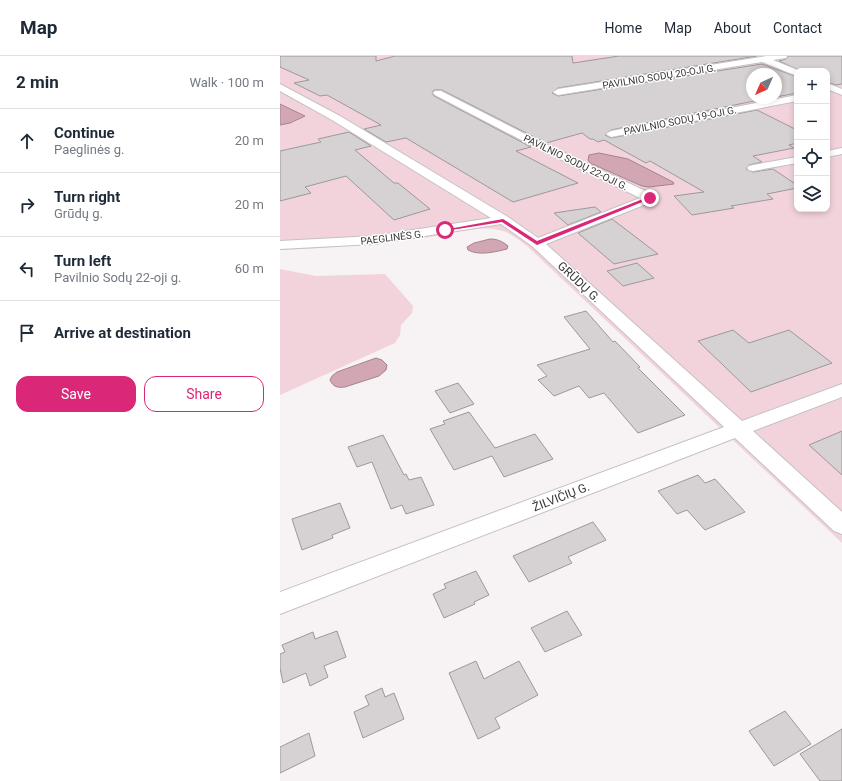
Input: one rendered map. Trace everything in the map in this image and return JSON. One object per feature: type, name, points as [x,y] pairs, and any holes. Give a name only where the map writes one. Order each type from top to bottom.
[{"type":"street","name":"PAVILNIO SODŲ 20-OJI G.","points":[[558,92],[760,58],[783,56]]},
{"type":"street","points":[[760,58],[794,72]]},
{"type":"street","name":"GRŪDŲ G.","points":[[280,87],[336,118],[503,220],[537,243],[842,525]]},
{"type":"street","points":[[830,87],[840,91]]},
{"type":"street","points":[[830,92],[840,91]]},
{"type":"street","name":"PAVILNIO SODŲ 22-OJI G.","points":[[438,93],[529,140],[650,198],[537,243]]},
{"type":"street","name":"PAVILNIO SODŲ 19-OJI G.","points":[[611,134],[794,99]]},
{"type":"street","points":[[830,153],[842,151]]},
{"type":"street","points":[[753,168],[794,161]]},
{"type":"street","name":"PAEGLINĖS G.","points":[[280,245],[374,240],[503,220]]},
{"type":"street","name":"ŽILVIČIŲ G.","points":[[280,603],[740,430],[842,390]]},
{"type":"shaded area","points":[[280,56],[842,56],[842,543],[528,247],[511,234],[499,230],[481,229],[423,238],[334,247],[280,250]]},
{"type":"shaded area","points":[[280,104],[305,116],[290,123],[280,125]]},
{"type":"shaded area","points":[[599,153],[628,159],[673,182],[674,184],[649,187],[642,186],[590,163],[588,160],[589,155]]},
{"type":"shaded area","points":[[490,239],[504,243],[508,246],[507,249],[482,253],[468,250],[467,247],[474,243]]},
{"type":"shaded area","points":[[280,269],[316,276],[385,274],[413,306],[412,313],[401,325],[400,335],[395,343],[280,395]]},
{"type":"shaded area","points":[[376,358],[382,360],[387,365],[386,370],[379,376],[345,387],[334,386],[331,382],[330,380],[332,376],[337,372]]},
{"type":"building","points":[[280,56],[376,56],[376,61],[395,56],[572,56],[573,63],[619,56],[757,56],[558,88],[552,93],[558,96],[762,64],[773,68],[746,68],[746,103],[611,130],[605,135],[611,138],[757,110],[794,128],[794,144],[789,145],[794,148],[753,156],[762,162],[749,165],[746,169],[753,172],[773,169],[794,183],[794,189],[767,194],[773,199],[731,206],[734,208],[692,215],[674,196],[704,192],[650,161],[646,163],[604,140],[598,142],[590,139],[582,133],[546,143],[442,90],[434,90],[432,93],[434,96],[531,147],[516,151],[578,183],[513,202],[406,138],[386,142],[364,129],[381,125],[327,95],[320,96],[294,83],[309,80],[280,67]]},
{"type":"building","points":[[788,56],[842,56],[842,84],[836,85],[830,83],[830,68],[794,68],[779,61],[786,59]]},
{"type":"building","points":[[782,71],[794,76],[794,94],[782,96]]},
{"type":"building","points":[[349,132],[371,146],[355,150],[394,183],[398,183],[430,209],[394,220],[346,176],[305,187],[311,193],[280,201],[280,151],[321,142],[318,139]]},
{"type":"building","points":[[595,207],[601,212],[568,225],[554,213]]},
{"type":"building","points":[[612,219],[658,254],[614,264],[578,233]]},
{"type":"building","points":[[637,263],[654,278],[623,286],[607,271]]},
{"type":"building","points":[[586,311],[613,342],[615,341],[640,367],[638,368],[685,415],[638,433],[604,393],[589,398],[579,386],[554,396],[538,380],[547,376],[537,365],[590,349],[564,317]]},
{"type":"building","points":[[733,330],[749,343],[789,330],[832,363],[751,392],[698,341]]},
{"type":"building","points":[[458,383],[474,404],[450,413],[435,391]]},
{"type":"building","points":[[469,412],[495,448],[535,434],[553,459],[504,477],[492,456],[454,470],[430,429],[445,424],[443,421]]},
{"type":"building","points":[[842,431],[842,475],[809,445]]},
{"type":"building","points":[[383,435],[404,475],[406,474],[409,480],[421,477],[434,505],[406,514],[402,505],[391,509],[372,462],[357,467],[348,447]]},
{"type":"building","points":[[698,475],[705,483],[715,479],[745,512],[705,530],[687,510],[677,514],[658,491]]},
{"type":"building","points":[[340,503],[350,528],[332,535],[333,538],[302,550],[292,519]]},
{"type":"building","points":[[593,522],[606,540],[568,557],[572,563],[529,582],[513,556]]},
{"type":"building","points":[[476,571],[489,595],[474,602],[475,604],[444,618],[433,594],[446,588],[444,584]]},
{"type":"building","points":[[567,611],[582,635],[545,652],[531,628]]},
{"type":"building","points":[[337,631],[346,657],[324,666],[328,677],[310,686],[306,673],[283,683],[280,668],[280,654],[285,652],[282,645],[313,632],[315,639]]},
{"type":"building","points":[[476,661],[484,679],[519,661],[538,695],[495,718],[500,728],[478,739],[449,673]]},
{"type":"building","points":[[382,688],[385,697],[394,693],[404,719],[363,738],[354,712],[369,705],[365,696]]},
{"type":"building","points":[[785,711],[811,744],[774,766],[749,731]]},
{"type":"building","points":[[842,729],[842,781],[820,781],[800,754]]},
{"type":"building","points":[[309,733],[315,756],[280,773],[280,747]]},
{"type":"route","points":[[445,230],[503,220],[537,243],[650,198]]}]
